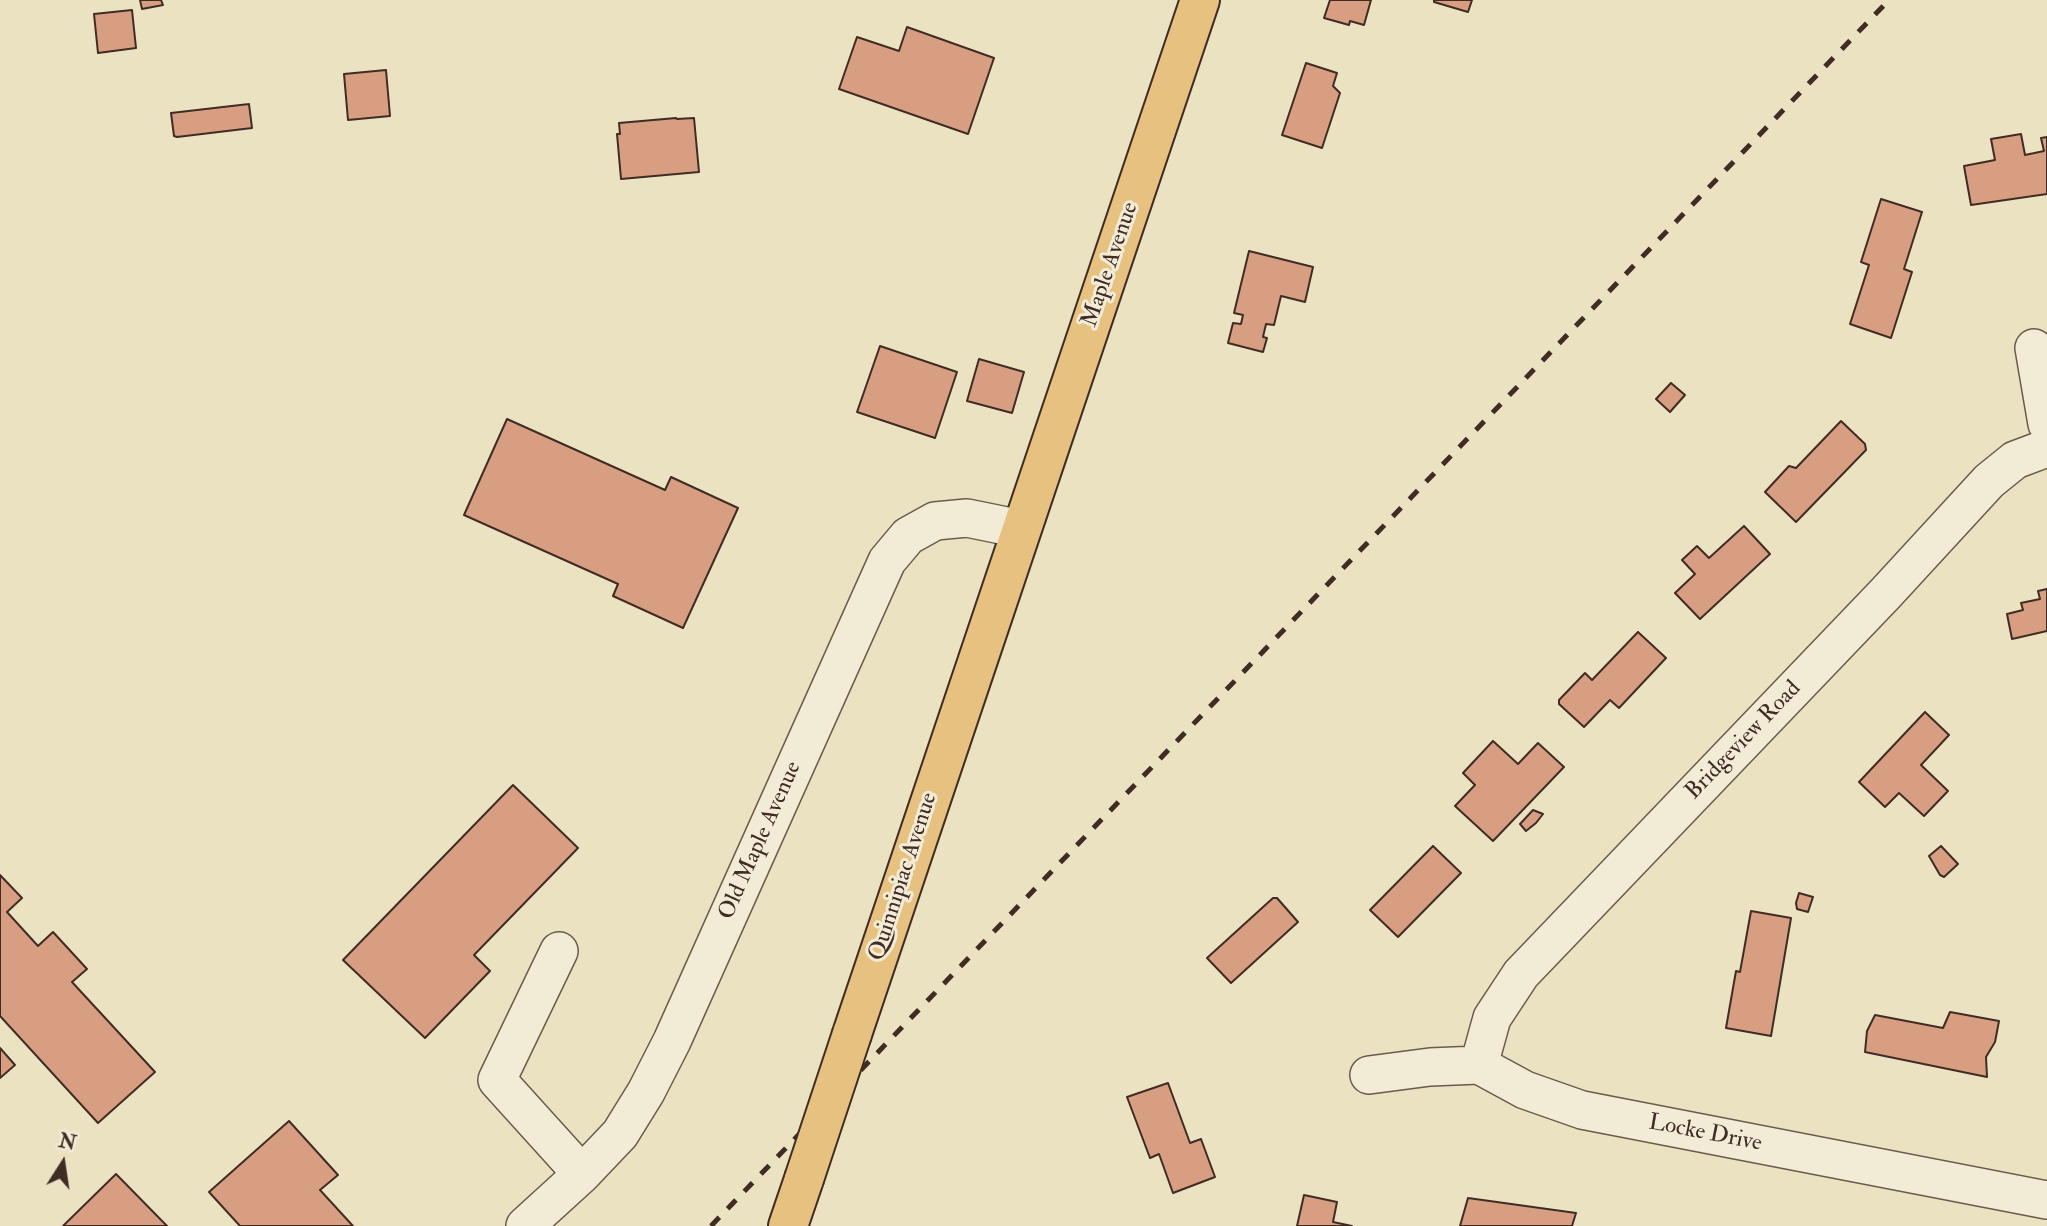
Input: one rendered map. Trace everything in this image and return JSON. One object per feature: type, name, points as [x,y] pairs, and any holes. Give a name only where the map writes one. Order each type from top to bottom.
[{"type":"main road","name":"Maple Avenue","points":[[1021,529],[1200,0]]},
{"type":"main road","name":"Quinnipiac Avenue","points":[[788,1226],[1021,529]]},
{"type":"street","points":[[2034,348],[2047,424]]},
{"type":"street","name":"Bridgeview Road","points":[[1479,1065],[1492,1018],[1521,974],[1886,593],[1989,481],[2015,460],[2047,448]]},
{"type":"street","name":"Old Maple Avenue","points":[[525,1226],[582,1174],[620,1134],[646,1092],[672,1041],[887,561],[908,536],[935,521],[967,518],[1021,529]]},
{"type":"street","points":[[559,951],[497,1080],[582,1174]]},
{"type":"street","points":[[1369,1075],[1430,1067],[1479,1065]]},
{"type":"street","name":"Locke Drive","points":[[1479,1065],[1525,1090],[1583,1110],[2047,1200]]},
{"type":"building","points":[[140,0],[161,0],[163,5],[142,9]]},
{"type":"building","points":[[1330,0],[1371,0],[1364,25],[1350,21],[1349,25],[1324,18]]},
{"type":"building","points":[[1434,0],[1472,0],[1468,12]]},
{"type":"building","points":[[132,10],[136,48],[98,53],[94,14]]},
{"type":"building","points":[[907,27],[994,58],[968,134],[839,89],[857,37],[899,51]]},
{"type":"building","points":[[1306,63],[1337,73],[1333,86],[1340,93],[1322,148],[1282,135]]},
{"type":"building","points":[[386,70],[390,116],[348,120],[344,74]]},
{"type":"building","points":[[249,104],[252,128],[174,136],[171,113]]},
{"type":"building","points":[[694,118],[699,172],[621,179],[617,134],[620,134],[619,123]]},
{"type":"building","points":[[2021,134],[2025,155],[2044,151],[2041,138],[2047,137],[2047,194],[1971,205],[1964,166],[1995,160],[1991,139]]},
{"type":"building","points":[[1881,199],[1922,212],[1904,269],[1912,272],[1891,338],[1850,324],[1869,265],[1861,262]]},
{"type":"building","points":[[1249,251],[1313,267],[1305,302],[1281,296],[1274,325],[1266,324],[1263,337],[1267,338],[1263,352],[1228,343],[1233,323],[1241,324],[1243,315],[1234,313]]},
{"type":"building","points":[[880,346],[957,372],[935,438],[857,412]]},
{"type":"building","points":[[979,359],[1024,372],[1012,413],[967,401]]},
{"type":"building","points":[[1671,383],[1685,395],[1670,412],[1656,399]]},
{"type":"building","points":[[507,419],[665,490],[671,477],[738,508],[683,628],[613,596],[618,584],[464,515]]},
{"type":"building","points":[[1841,421],[1865,444],[1866,450],[1796,522],[1765,492],[1789,466],[1796,468]]},
{"type":"building","points":[[1744,526],[1770,554],[1700,619],[1675,593],[1695,574],[1682,560],[1697,546],[1709,558]]},
{"type":"building","points":[[2047,589],[2047,631],[2012,639],[2007,614],[2023,610],[2021,603],[2040,599],[2038,591]]},
{"type":"building","points":[[1638,632],[1666,658],[1619,708],[1610,700],[1584,727],[1559,704],[1559,700],[1585,673],[1592,680]]},
{"type":"building","points":[[1925,712],[1949,735],[1921,765],[1948,791],[1924,816],[1899,793],[1885,807],[1859,782]]},
{"type":"building","points":[[1493,741],[1518,764],[1538,743],[1564,767],[1493,841],[1455,806],[1475,785],[1463,773]]},
{"type":"building","points":[[513,785],[578,848],[474,955],[490,971],[425,1038],[343,960]]},
{"type":"building","points":[[1533,810],[1543,814],[1526,831],[1520,824]]},
{"type":"building","points":[[1433,846],[1461,873],[1398,937],[1370,910]]},
{"type":"building","points":[[1941,846],[1958,864],[1944,877],[1929,856]]},
{"type":"building","points":[[0,875],[22,898],[7,912],[38,946],[53,932],[87,969],[72,982],[155,1072],[98,1123],[0,1016]]},
{"type":"building","points":[[1799,893],[1813,897],[1808,912],[1797,909]]},
{"type":"building","points":[[1273,898],[1277,898],[1298,922],[1231,983],[1207,958]]},
{"type":"building","points":[[1751,911],[1791,918],[1771,1036],[1726,1028],[1736,971],[1740,972]]},
{"type":"building","points":[[1950,1012],[1999,1021],[1995,1042],[1986,1057],[1987,1077],[1865,1052],[1867,1031],[1875,1015],[1943,1028]]},
{"type":"building","points":[[0,1048],[15,1065],[0,1078]]},
{"type":"building","points":[[1168,1083],[1190,1143],[1201,1139],[1215,1177],[1173,1193],[1159,1154],[1150,1158],[1127,1097]]},
{"type":"building","points":[[289,1121],[338,1175],[320,1190],[353,1226],[240,1226],[209,1192]]},
{"type":"building","points":[[116,1174],[167,1226],[63,1226]]},
{"type":"building","points":[[1304,1195],[1337,1202],[1333,1222],[1352,1226],[1297,1226]]},
{"type":"building","points":[[1468,1198],[1576,1213],[1572,1226],[1460,1226]]},
{"type":"railway","points":[[711,1226],[1889,0]]}]
